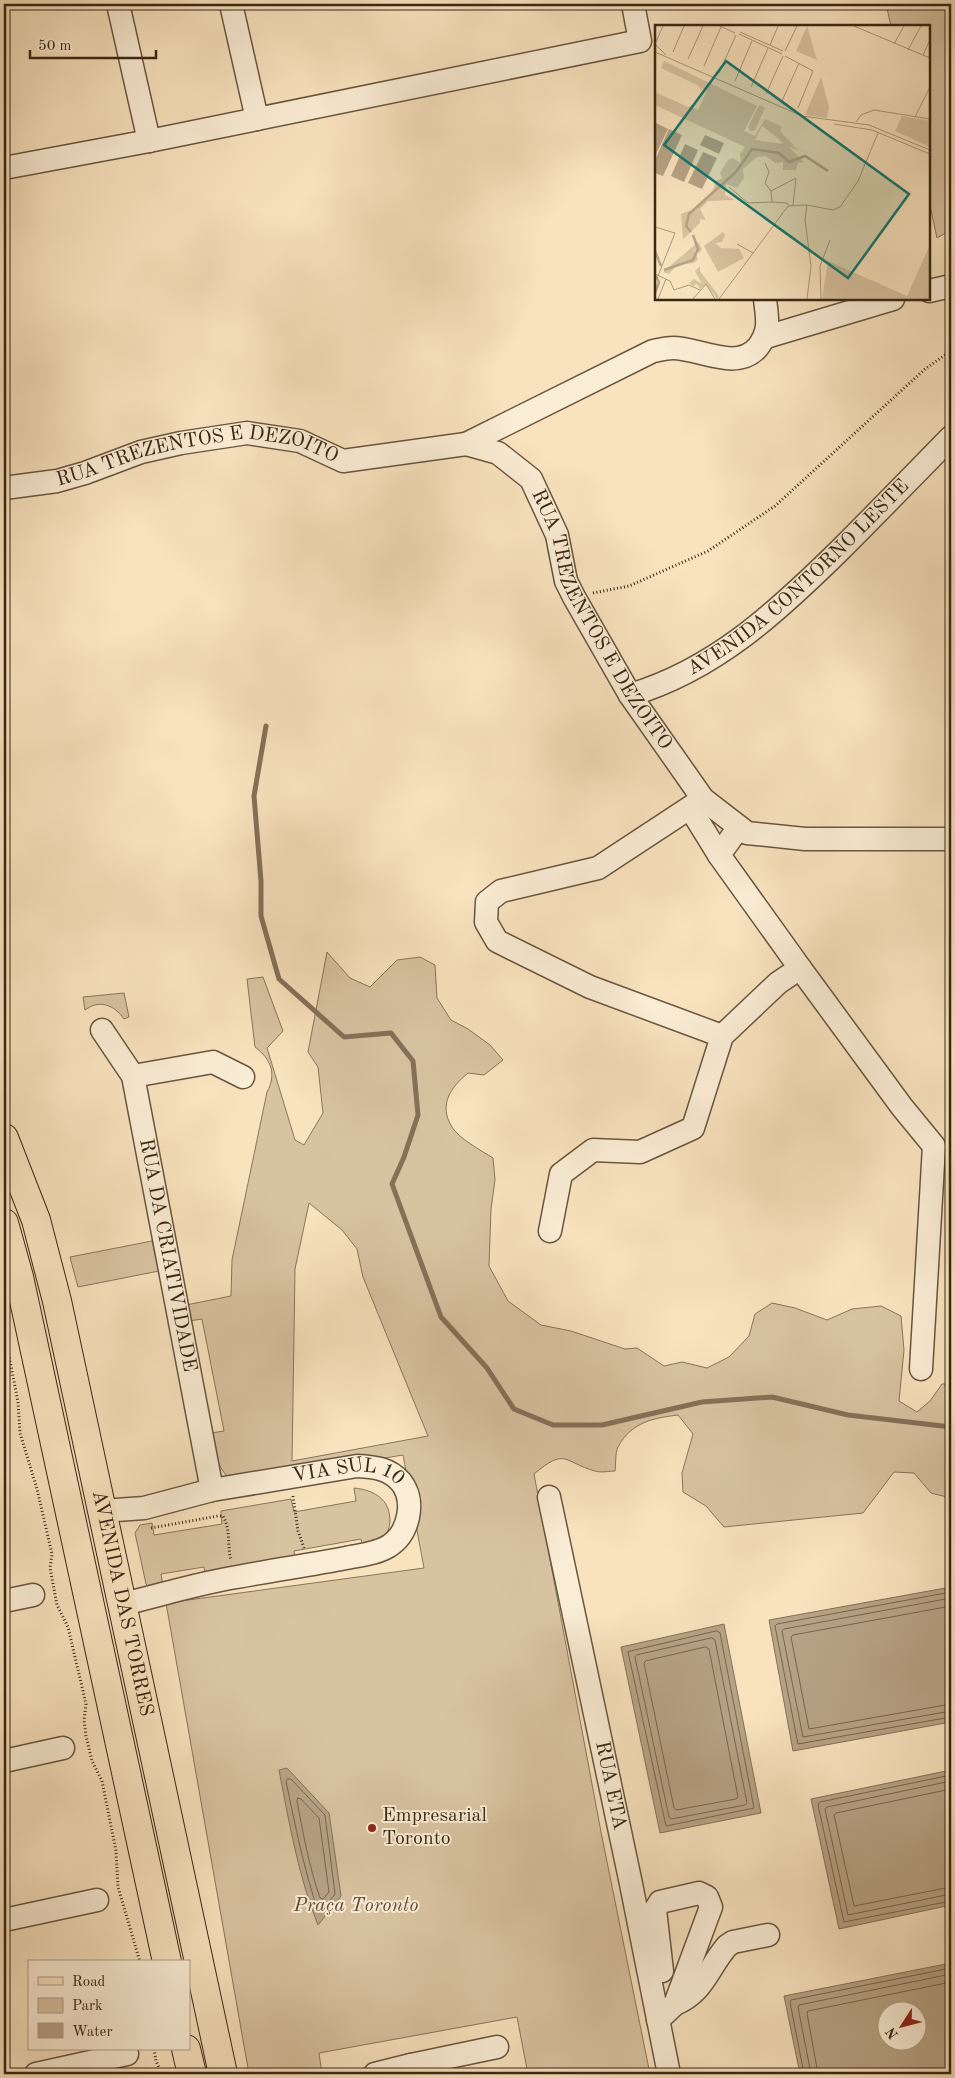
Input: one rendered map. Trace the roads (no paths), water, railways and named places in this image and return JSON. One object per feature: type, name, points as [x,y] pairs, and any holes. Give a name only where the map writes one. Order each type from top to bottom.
[{"type":"main road","name":"AVENIDA DAS TORRES","points":[[4,1138],[36,1220],[57,1301],[123,1604],[198,2000],[224,2074]]},
{"type":"main road","name":"AVENIDA DAS TORRES","points":[[4,1223],[20,1278],[167,1960]]},
{"type":"main road","points":[[186,2050],[192,2074]]},
{"type":"street","points":[[118,4],[149,141]]},
{"type":"street","points":[[231,4],[257,119]]},
{"type":"street","points":[[4,168],[149,141],[640,41],[633,4]]},
{"type":"street","points":[[930,290],[951,286]]},
{"type":"street","points":[[466,444],[653,351],[673,348],[734,359],[745,357],[754,351],[766,336],[768,325],[765,300]]},
{"type":"street","points":[[766,336],[890,300]]},
{"type":"street","name":"RUA TREZENTOS E DEZOITO","points":[[4,488],[57,481],[86,473],[142,452],[181,443],[248,434],[300,441],[343,461],[466,444],[498,453],[531,479],[557,535],[566,580],[574,597],[630,695],[697,804],[747,833],[805,839],[951,839]]},
{"type":"street","name":"AVENIDA CONTORNO LESTE","points":[[630,695],[669,681],[693,669],[710,660],[753,630],[793,596],[951,437]]},
{"type":"street","points":[[722,1036],[590,986],[497,941],[486,922],[486,902],[501,891],[598,868],[697,804],[719,854],[902,1107],[934,1146],[921,1369]]},
{"type":"street","points":[[719,854],[739,827]]},
{"type":"street","points":[[550,1231],[561,1174],[593,1150],[640,1152],[693,1128],[722,1036],[778,983],[800,968]]},
{"type":"street","name":"RUA DA CRIATIVIDADE","points":[[102,1030],[133,1076],[212,1490]]},
{"type":"street","points":[[133,1076],[213,1062],[243,1077]]},
{"type":"street","name":"VIA SUL 10","points":[[102,1511],[144,1508],[212,1490],[357,1466],[390,1471],[402,1484],[409,1499],[409,1513],[406,1525],[399,1537],[390,1545],[378,1551],[310,1565],[235,1577],[123,1604]]},
{"type":"street","name":"RUA ETA","points":[[549,1497],[667,2012],[669,2074]]},
{"type":"street","points":[[4,1601],[33,1595]]},
{"type":"street","points":[[4,1761],[63,1748]]},
{"type":"street","points":[[4,1920],[97,1900]]},
{"type":"street","points":[[667,2012],[697,1991],[727,1946],[733,1942],[768,1935]]},
{"type":"street","points":[[375,2074],[412,2070],[497,2046]]},
{"type":"street","points":[[36,2074],[128,2054]]},
{"type":"water","points":[[951,1587],[951,1722],[793,1751],[769,1620]]},
{"type":"water","points":[[724,1624],[761,1813],[660,1833],[621,1647]]},
{"type":"water","points":[[287,1768],[329,1813],[341,1896],[318,1925],[305,1887],[286,1809],[279,1770]]},
{"type":"water","points":[[951,1770],[951,1905],[839,1929],[811,1799]]},
{"type":"water","points":[[951,1963],[951,2074],[800,2074],[784,1996]]},
{"type":"waterway","points":[[266,726],[254,796],[261,881],[261,916],[279,979],[344,1037],[391,1033],[413,1061],[418,1115],[404,1157],[392,1184],[441,1317],[487,1368],[514,1409],[553,1425],[602,1425],[702,1402],[772,1397],[848,1415],[951,1427]]},
{"type":"place","name":"Empresarial Toronto","points":[[372,1828]]},
{"type":"park label","name":"Praça Toronto","points":[[356,1906]]}]
